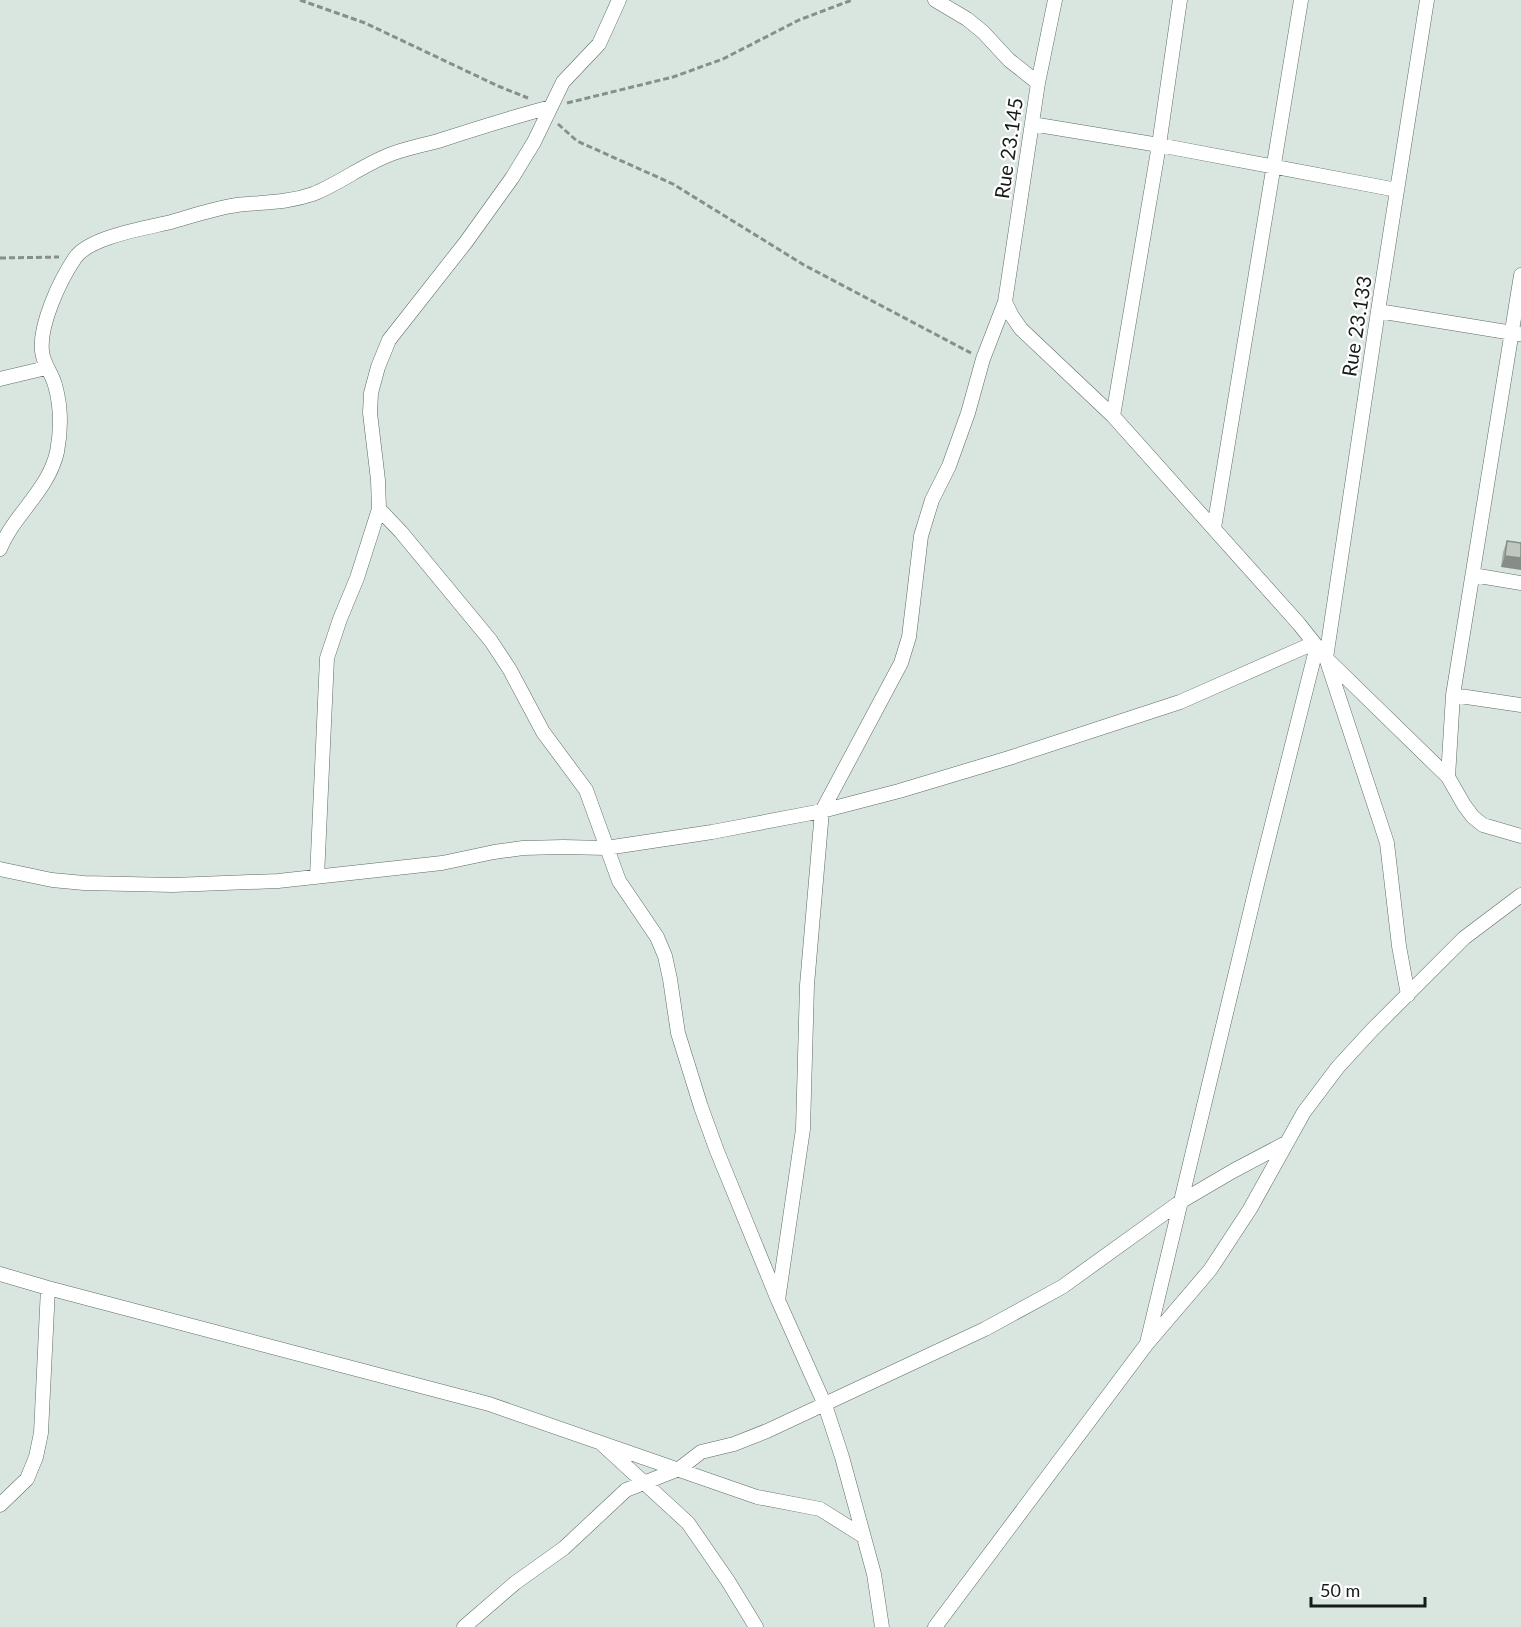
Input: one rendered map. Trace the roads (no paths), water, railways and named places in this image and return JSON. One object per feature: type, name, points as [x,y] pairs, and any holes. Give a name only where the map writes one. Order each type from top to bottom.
[{"type":"street","points":[[317,877],[327,658],[357,578],[379,509],[370,413],[371,393],[389,340],[466,242],[512,178],[534,142],[563,82],[600,44],[619,0]]},
{"type":"street","points":[[935,0],[975,25],[1010,60],[1038,83]]},
{"type":"street","name":"Rue 23.145","points":[[822,811],[901,663],[909,637],[921,536],[932,500],[949,466],[968,413],[983,359],[1005,302],[1038,83],[1055,0]]},
{"type":"street","points":[[1113,416],[1159,145],[1180,0]]},
{"type":"street","points":[[1214,528],[1301,0]]},
{"type":"street","name":"Rue 23.133","points":[[1146,1345],[1319,649],[1378,311],[1427,0]]},
{"type":"street","points":[[0,549],[10,528],[43,485],[56,454],[60,432],[59,405],[55,383],[46,368],[42,353],[42,337],[58,291],[76,256],[107,237],[236,205],[273,203],[312,194],[392,154],[551,107]]},
{"type":"street","points":[[1032,124],[1159,145],[1397,190]]},
{"type":"street","points":[[1448,777],[1453,695],[1516,333],[1521,275]]},
{"type":"street","points":[[1005,302],[1021,329],[1113,416],[1319,649],[1448,777],[1473,817],[1483,825],[1521,836]]},
{"type":"street","points":[[1378,311],[1516,333]]},
{"type":"street","points":[[0,378],[46,368]]},
{"type":"street","points":[[379,509],[467,609],[510,670],[543,732],[586,790],[619,881],[657,937],[665,956],[678,1033],[717,1151],[778,1300],[825,1405],[853,1494],[874,1574],[882,1627]]},
{"type":"street","points":[[1473,575],[1521,583]]},
{"type":"street","points":[[0,870],[52,880],[84,883],[174,885],[278,882],[441,863],[523,848],[606,848],[712,832],[822,811],[899,791],[1146,714],[1319,649]]},
{"type":"street","points":[[1319,649],[1387,843],[1399,946],[1408,995]]},
{"type":"street","points":[[1453,695],[1521,705]]},
{"type":"street","points":[[778,1300],[803,1129],[807,985],[822,811]]},
{"type":"street","points":[[935,1627],[1146,1345],[1210,1270],[1228,1245],[1284,1144],[1314,1097],[1338,1067],[1464,938],[1521,895]]},
{"type":"street","points":[[464,1627],[515,1583],[564,1548],[626,1490],[679,1469],[701,1452],[745,1439],[825,1405],[985,1329],[1062,1287],[1180,1202],[1284,1144]]},
{"type":"street","points":[[0,1274],[489,1404],[757,1497],[820,1509],[863,1536]]},
{"type":"street","points":[[0,1505],[27,1479],[36,1457],[41,1433],[48,1288]]},
{"type":"street","points":[[600,1442],[688,1523],[756,1627]]}]
